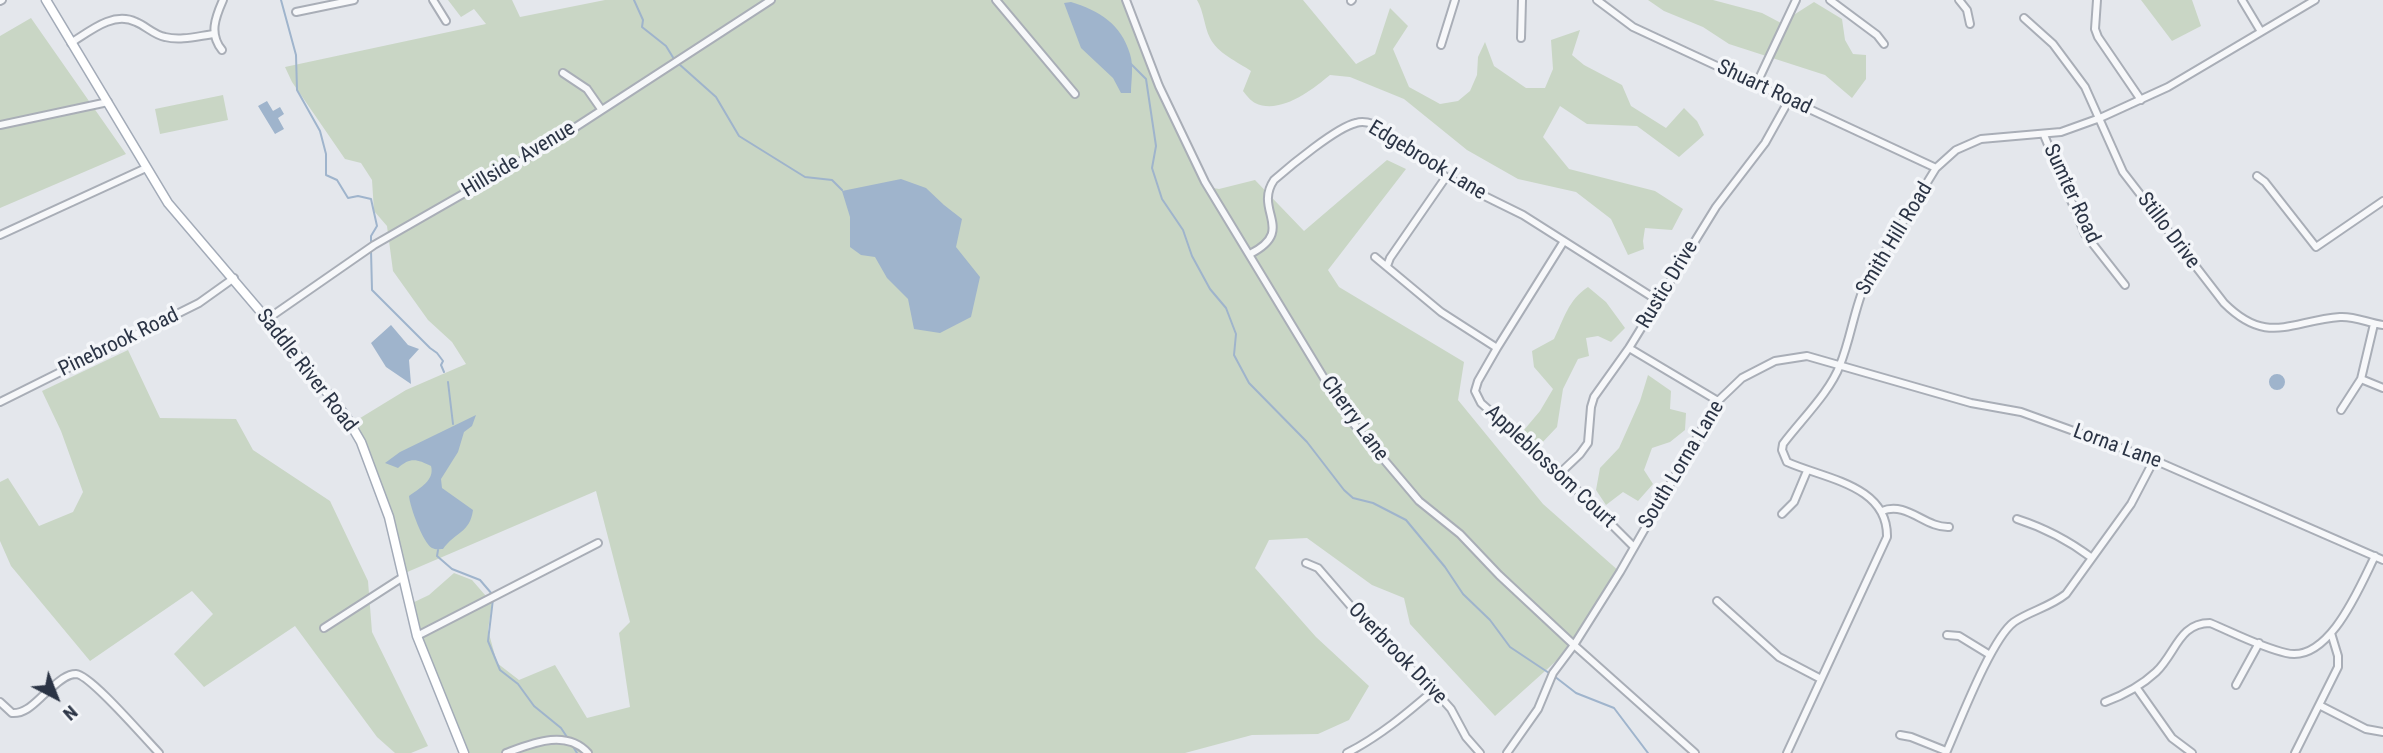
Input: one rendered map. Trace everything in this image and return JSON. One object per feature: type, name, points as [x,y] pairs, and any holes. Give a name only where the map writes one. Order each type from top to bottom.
[{"type":"main road","name":"Saddle River Road","points":[[46,0],[168,203],[300,358],[361,442],[389,517],[417,636],[464,753]]},
{"type":"street","points":[[222,50],[214,34],[216,17],[223,0]]},
{"type":"street","points":[[296,12],[325,3],[354,0]]},
{"type":"street","points":[[433,0],[446,21]]},
{"type":"street","name":"Hillside Avenue","points":[[266,320],[374,245],[545,147],[771,0]]},
{"type":"street","points":[[996,0],[1076,94]]},
{"type":"street","name":"Cherry Lane","points":[[1126,0],[1159,86],[1205,182],[1347,416],[1419,501],[1460,534],[1499,575],[1574,645],[1695,753]]},
{"type":"street","points":[[1441,45],[1455,0]]},
{"type":"street","points":[[1521,38],[1522,0]]},
{"type":"street","name":"Shuart Road","points":[[1597,0],[1633,27],[1936,168]]},
{"type":"street","points":[[1756,85],[1796,0]]},
{"type":"street","points":[[1830,0],[1839,2],[1884,44]]},
{"type":"street","points":[[1959,0],[1966,10],[1970,24]]},
{"type":"street","points":[[2097,0],[2095,29],[2098,37],[2141,100]]},
{"type":"street","points":[[2242,0],[2260,30]]},
{"type":"street","name":"Smith Hill Road","points":[[1882,511],[1867,494],[1787,461],[1782,450],[1783,444],[1840,366],[1866,282],[1936,168],[1956,150],[1981,139],[2044,135],[2079,127],[2141,100],[2315,0]]},
{"type":"street","points":[[71,43],[105,22],[121,18],[134,21],[164,37],[214,34]]},
{"type":"street","name":"Stillo Drive","points":[[2024,18],[2053,44],[2085,87],[2123,172],[2224,303],[2238,317],[2252,326],[2274,329],[2343,317],[2383,325]]},
{"type":"street","points":[[563,73],[587,89],[601,109]]},
{"type":"street","name":"Rustic Drive","points":[[1560,473],[1588,443],[1594,397],[1629,348],[1716,207],[1765,143],[1789,100]]},
{"type":"street","points":[[0,125],[108,102]]},
{"type":"street","name":"Edgebrook Lane","points":[[1250,254],[1263,248],[1271,239],[1273,225],[1267,196],[1274,180],[1356,122],[1373,124],[1446,177],[1523,215],[1657,300]]},
{"type":"street","name":"Sumter Road","points":[[2044,135],[2085,234],[2125,285]]},
{"type":"street","points":[[0,235],[146,168]]},
{"type":"street","points":[[2257,176],[2265,182],[2316,247],[2383,201]]},
{"type":"street","points":[[1387,266],[1446,177]]},
{"type":"street","name":"Appleblossom Court","points":[[1564,241],[1497,348],[1475,391],[1477,398],[1560,473],[1633,546]]},
{"type":"street","points":[[1375,257],[1440,313],[1497,348]]},
{"type":"street","name":"Pinebrook Road","points":[[0,402],[199,303],[234,278]]},
{"type":"street","points":[[2341,410],[2361,379],[2374,324]]},
{"type":"street","points":[[1629,348],[1718,401]]},
{"type":"street","name":"South Lorna Lane","points":[[1507,753],[1531,720],[1553,673],[1620,572],[1718,401],[1742,378],[1775,361],[1807,356],[1840,366]]},
{"type":"street","name":"Lorna Lane","points":[[1840,366],[1971,403],[2021,412],[2154,460],[2383,560]]},
{"type":"street","points":[[2361,379],[2383,388]]},
{"type":"street","points":[[1900,736],[1911,737],[1946,752],[1990,654],[2004,632],[2014,622],[2056,602],[2066,594],[2132,505],[2154,460]]},
{"type":"street","points":[[1782,514],[1794,502],[1807,471]]},
{"type":"street","points":[[1787,753],[1887,537],[1882,511],[1898,508],[1937,526],[1950,527]]},
{"type":"street","points":[[2017,519],[2042,526],[2092,558]]},
{"type":"street","points":[[417,636],[598,543]]},
{"type":"street","points":[[2105,702],[2129,693],[2158,671],[2190,626],[2210,623],[2288,654],[2312,649],[2340,623],[2375,556]]},
{"type":"street","name":"Overbrook Drive","points":[[1306,563],[1318,568],[1380,640],[1434,690],[1451,709],[1466,737],[1480,753]]},
{"type":"street","points":[[324,628],[403,577]]},
{"type":"street","points":[[1717,601],[1779,657],[1821,679]]},
{"type":"street","points":[[2295,753],[2338,667],[2338,656],[2331,633]]},
{"type":"street","points":[[1947,635],[1959,636],[1990,654]]},
{"type":"street","points":[[2236,685],[2259,643]]},
{"type":"street","points":[[0,702],[12,713],[24,712],[61,681],[76,674],[85,677],[98,689],[159,753]]},
{"type":"street","points":[[2136,687],[2172,738],[2192,753]]},
{"type":"street","points":[[1347,753],[1392,726],[1434,690]]},
{"type":"street","points":[[2319,705],[2366,729],[2383,732]]},
{"type":"street","points":[[506,753],[533,744],[565,739],[575,742],[588,753]]},
{"type":"green space","points":[[448,0],[512,0],[520,17],[605,0],[1126,0],[1208,187],[1219,189],[1255,180],[1304,231],[1387,160],[1406,169],[1328,270],[1339,287],[1464,362],[1458,400],[1543,504],[1620,572],[1574,645],[1495,716],[1410,624],[1404,598],[1372,585],[1307,538],[1269,540],[1255,568],[1316,637],[1369,686],[1349,720],[1318,734],[1252,735],[1185,753],[463,753],[408,605],[429,595],[454,573],[472,580],[492,603],[488,630],[497,663],[519,680],[555,665],[587,718],[630,707],[619,633],[630,622],[596,491],[405,573],[352,423],[406,390],[466,364],[452,342],[428,320],[393,271],[387,226],[374,211],[372,180],[361,163],[345,159],[292,82],[285,67],[486,24],[474,9],[461,17]]},
{"type":"green space","points":[[1197,0],[1303,0],[1356,64],[1375,54],[1390,8],[1408,26],[1393,49],[1409,87],[1440,104],[1458,101],[1470,91],[1477,75],[1478,57],[1485,42],[1494,66],[1526,88],[1545,88],[1553,69],[1551,40],[1580,30],[1572,55],[1584,65],[1622,85],[1631,106],[1666,128],[1684,108],[1697,121],[1704,135],[1679,157],[1637,126],[1587,124],[1560,106],[1543,137],[1569,169],[1655,191],[1683,209],[1672,230],[1645,228],[1644,249],[1628,255],[1611,219],[1576,192],[1518,179],[1467,150],[1404,99],[1350,77],[1330,75],[1305,94],[1285,103],[1265,106],[1255,103],[1243,91],[1251,71],[1223,53],[1213,43]]},
{"type":"green space","points":[[1648,0],[1713,0],[1762,13],[1781,23],[1814,2],[1842,19],[1845,40],[1853,54],[1866,55],[1866,79],[1852,98],[1825,75],[1729,44],[1703,27],[1664,11]]},
{"type":"green space","points":[[2141,0],[2192,0],[2201,26],[2172,41]]},
{"type":"green space","points":[[31,18],[126,154],[0,208],[0,36]]},
{"type":"green space","points":[[223,95],[228,120],[160,134],[155,109]]},
{"type":"green space","points":[[1588,287],[1606,302],[1625,328],[1611,342],[1598,336],[1586,338],[1589,356],[1578,359],[1563,389],[1557,427],[1539,446],[1524,430],[1553,389],[1534,367],[1532,351],[1554,339],[1571,304]]},
{"type":"green space","points":[[128,350],[160,418],[236,419],[253,450],[330,501],[368,581],[372,632],[428,746],[411,753],[395,753],[377,737],[295,626],[204,687],[174,654],[213,614],[192,591],[90,661],[11,566],[0,541],[0,482],[8,478],[39,526],[73,512],[83,492],[61,431],[42,391]]},
{"type":"green space","points":[[1648,375],[1671,391],[1670,409],[1686,413],[1685,430],[1670,442],[1652,448],[1644,470],[1653,484],[1638,501],[1623,492],[1606,505],[1596,490],[1600,468],[1619,448],[1640,401]]},
{"type":"water","points":[[1071,2],[1100,14],[1121,34],[1131,59],[1131,93],[1121,93],[1113,78],[1081,48],[1064,3]]},
{"type":"water","points":[[267,101],[273,111],[280,107],[284,114],[278,118],[284,129],[275,134],[258,106]]},
{"type":"water","points":[[901,179],[926,188],[962,219],[956,247],[980,277],[971,317],[940,333],[914,329],[908,299],[887,278],[875,257],[861,255],[850,247],[850,217],[842,191]]},
{"type":"water","points":[[391,325],[408,345],[419,349],[409,360],[411,384],[386,367],[371,343]]},
{"type":"water","points":[[2274,374],[2280,374],[2285,382],[2283,388],[2274,390],[2269,385],[2269,379]]},
{"type":"water","points":[[476,415],[472,426],[464,432],[458,452],[441,479],[442,488],[473,510],[471,518],[465,528],[443,549],[433,549],[421,532],[409,496],[429,480],[431,466],[414,460],[398,468],[385,463],[400,452]]},
{"type":"waterway","points":[[281,0],[296,55],[297,90],[320,131],[326,154],[326,175],[337,180],[348,198],[358,196],[371,199],[377,226],[371,236],[371,244]]},
{"type":"waterway","points":[[634,0],[643,20],[642,27],[666,46],[674,59]]},
{"type":"waterway","points":[[679,64],[716,97],[739,136],[805,177],[832,180],[842,190]]},
{"type":"waterway","points":[[1131,64],[1146,79],[1156,146],[1152,168],[1162,199],[1183,230],[1192,256],[1210,289],[1226,308],[1236,334],[1234,355],[1249,383],[1307,442],[1344,490],[1353,498],[1373,503],[1406,520],[1445,567],[1463,594],[1490,620],[1510,647],[1549,673]]},
{"type":"waterway","points":[[371,250],[372,290],[437,353],[443,361],[441,365],[444,372]]},
{"type":"waterway","points":[[448,382],[453,424]]},
{"type":"waterway","points":[[438,550],[437,556],[452,569],[480,580],[492,594]]},
{"type":"waterway","points":[[493,599],[488,641],[500,670],[518,684],[534,706],[561,728],[567,737]]},
{"type":"waterway","points":[[1554,676],[1576,693],[1614,708],[1648,753]]},
{"type":"waterway","points":[[572,745],[577,753]]}]
